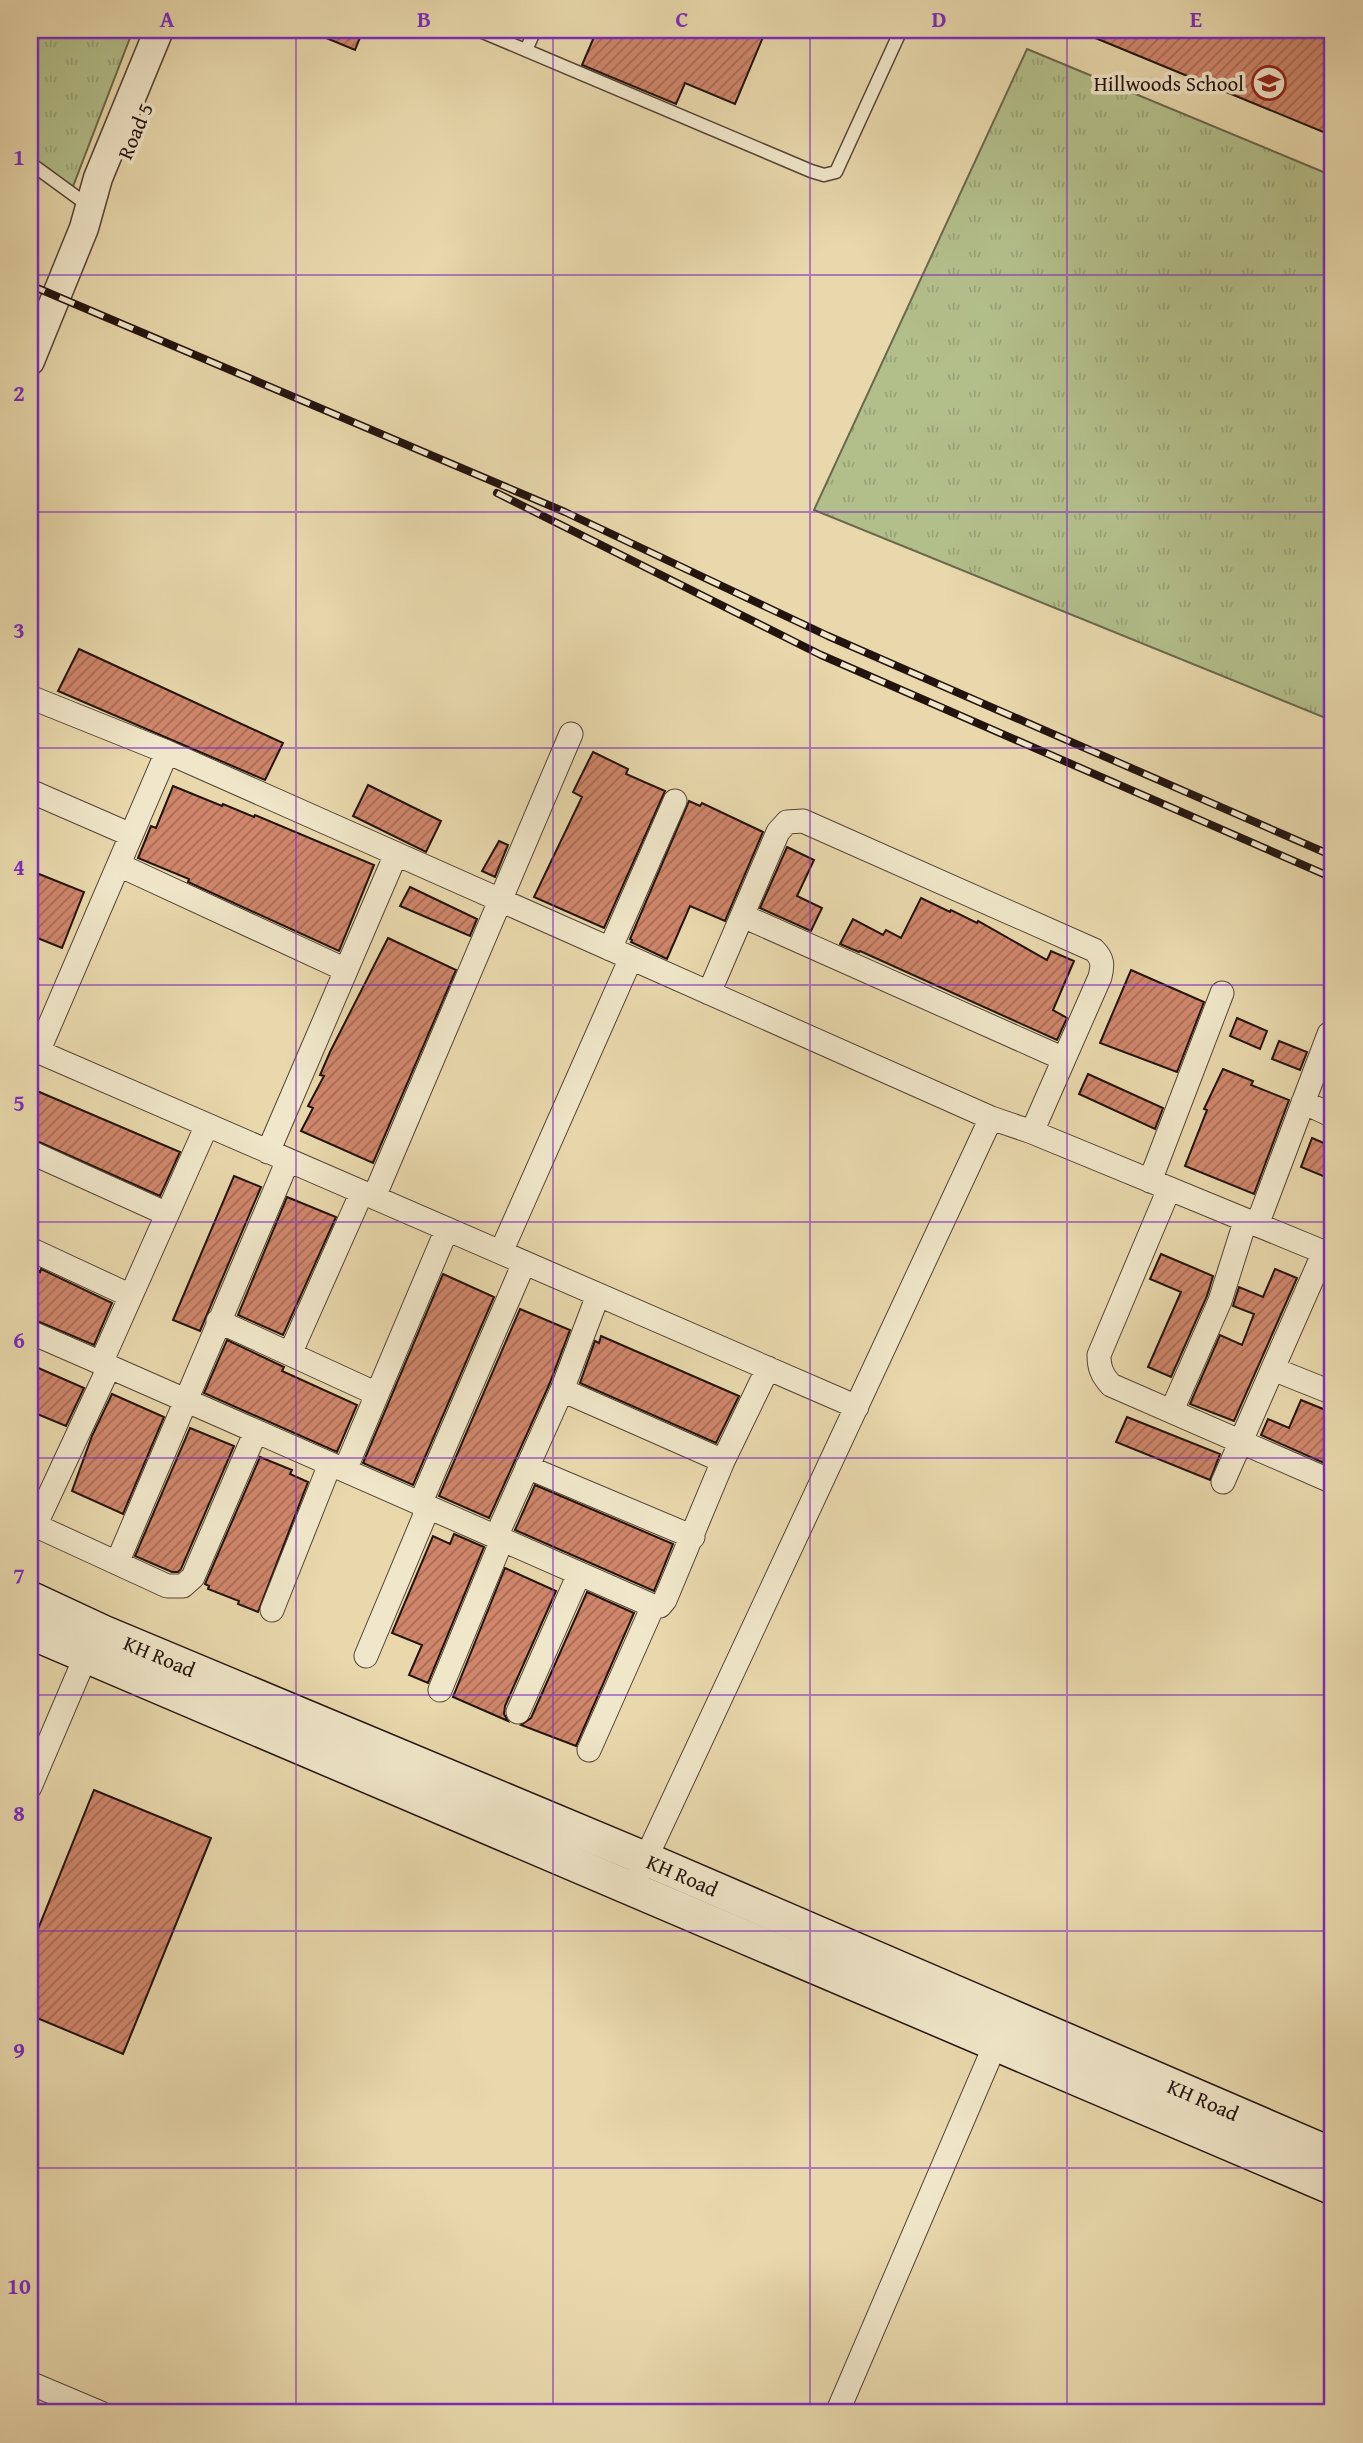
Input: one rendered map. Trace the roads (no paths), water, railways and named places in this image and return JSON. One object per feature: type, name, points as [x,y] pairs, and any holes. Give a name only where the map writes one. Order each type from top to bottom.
[{"type":"main road","name":"KH Road","points":[[30,1598],[103,1632],[646,1858],[1333,2188]]},
{"type":"main road","name":"KH Road","points":[[30,1632],[631,1890],[1333,2155]]},
{"type":"street","name":"Road 5","points":[[30,361],[87,217],[98,178],[159,30]]},
{"type":"street","name":"Road 5","points":[[87,217],[102,204],[113,183],[178,30]]},
{"type":"street","points":[[30,696],[167,752],[991,1118],[1032,1132],[1329,1254],[1273,1369],[1223,1482]]},
{"type":"street","points":[[290,1354],[368,1195],[501,901],[572,734]]},
{"type":"street","points":[[167,752],[119,865],[34,1050],[857,1407]]},
{"type":"street","points":[[30,791],[131,835]]},
{"type":"street","points":[[501,1252],[620,953],[675,801]]},
{"type":"street","points":[[709,993],[778,832],[787,822],[803,821],[1094,950],[1101,957],[1103,966],[1100,977],[1032,1132]]},
{"type":"street","points":[[117,1563],[218,1321],[346,970],[396,854]]},
{"type":"street","points":[[119,865],[346,970]]},
{"type":"street","points":[[743,916],[1064,1059]]},
{"type":"street","points":[[1222,993],[1160,1185],[1099,1355],[1099,1367],[1111,1385],[1333,1482]]},
{"type":"street","points":[[1172,1410],[1220,1301],[1329,1034]]},
{"type":"street","points":[[1303,1102],[1333,1116]]},
{"type":"street","points":[[631,1890],[991,1118]]},
{"type":"street","points":[[207,1125],[131,1296],[105,1365],[32,1524],[167,1586],[183,1586],[193,1577],[256,1431]]},
{"type":"street","points":[[30,1152],[167,1214]]},
{"type":"street","points":[[272,1610],[338,1467],[377,1394],[447,1229]]},
{"type":"street","points":[[30,1249],[131,1296]]},
{"type":"street","points":[[366,1656],[424,1506],[524,1263]]},
{"type":"street","points":[[440,1690],[598,1295]]},
{"type":"street","points":[[218,1321],[377,1394]]},
{"type":"street","points":[[33,1341],[105,1365],[653,1606],[660,1606],[665,1600],[723,1461],[768,1368]]},
{"type":"street","points":[[1273,1369],[1333,1394]]},
{"type":"street","points":[[562,1390],[723,1461]]},
{"type":"street","points":[[527,1467],[693,1537]]},
{"type":"street","points":[[518,1712],[579,1574]]},
{"type":"street","points":[[589,1750],[653,1606]]},
{"type":"street","points":[[30,1787],[85,1657]]},
{"type":"street","points":[[837,2413],[1001,2030]]},
{"type":"street","points":[[30,2383],[101,2413]]},
{"type":"lane","points":[[478,30],[824,175],[836,172],[901,30]]},
{"type":"lane","points":[[526,50],[535,30]]},
{"type":"lane","points":[[30,163],[87,217]]},
{"type":"railway","points":[[30,285],[565,512],[828,636],[1333,856]]},
{"type":"railway","points":[[497,493],[821,655],[1333,878]]},
{"type":"place","name":"Hillwoods School","points":[[1269,83]]}]
